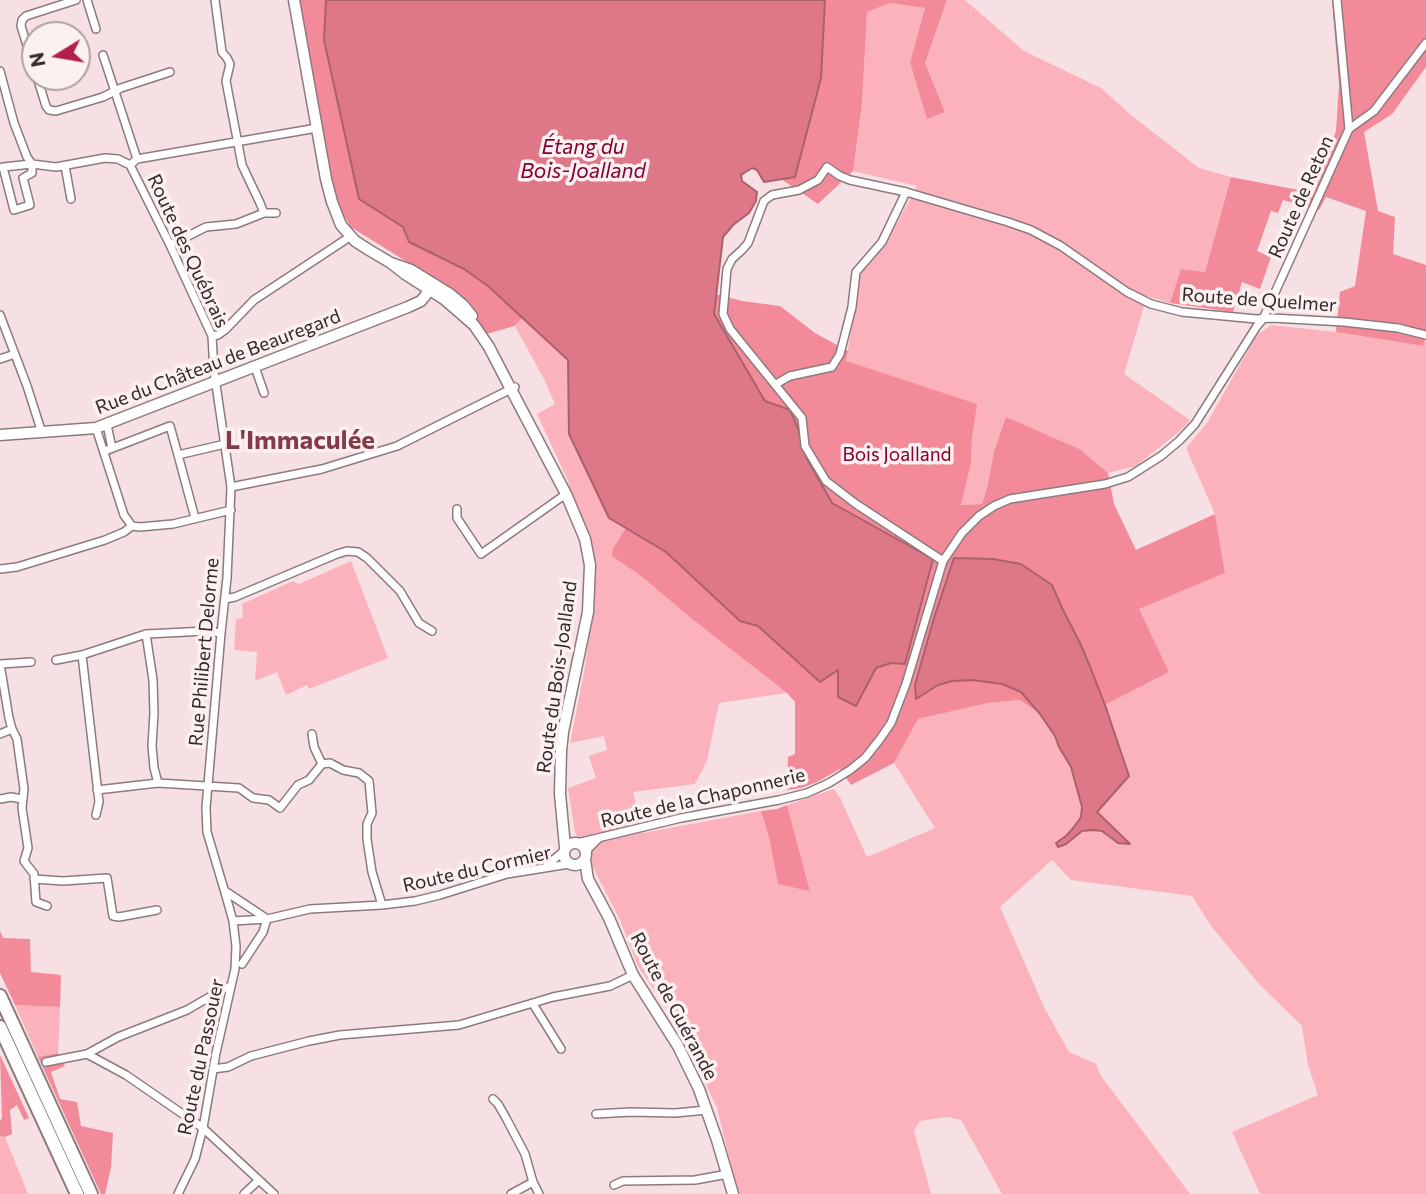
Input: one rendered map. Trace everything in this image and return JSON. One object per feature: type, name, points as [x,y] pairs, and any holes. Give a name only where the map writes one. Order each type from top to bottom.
[{"type":"highway","points":[[0,996],[91,1194]]},
{"type":"highway","points":[[0,1027],[77,1194]]},
{"type":"street","points":[[22,21],[26,16],[76,0]]},
{"type":"street","points":[[87,0],[96,29]]},
{"type":"street","points":[[215,0],[222,52],[234,62],[226,81],[242,165],[264,213]]},
{"type":"street","name":"Route du Bois-Joalland","points":[[294,0],[331,202],[341,225],[362,245],[391,262],[405,274],[447,297],[474,325],[526,410],[550,465]]},
{"type":"street","name":"Route de Reton","points":[[943,561],[962,533],[994,506],[1010,499],[1105,484],[1128,477],[1161,456],[1195,424],[1263,319],[1349,129],[1337,0]]},
{"type":"street","points":[[1349,129],[1374,111],[1426,43]]},
{"type":"street","points":[[103,55],[137,159]]},
{"type":"street","points":[[0,71],[14,123],[32,164],[32,173],[23,178]]},
{"type":"street","points":[[41,91],[46,106],[49,110],[56,111],[170,72]]},
{"type":"street","points":[[130,165],[137,159],[317,128]]},
{"type":"street","name":"Route des Québrais","points":[[2,168],[32,164],[65,166],[105,158],[118,159],[130,165],[212,336],[216,383]]},
{"type":"street","points":[[65,166],[71,199]]},
{"type":"street","points":[[2,168],[14,210],[30,205],[19,167]]},
{"type":"street","name":"Route de Quelmer","points":[[776,384],[730,329],[723,314],[727,269],[732,258],[748,243],[767,197],[799,190],[818,180],[827,167],[850,180],[906,192],[1031,230],[1061,246],[1127,292],[1151,304],[1182,312],[1372,325],[1426,335]]},
{"type":"street","points":[[906,192],[882,242],[856,272],[846,337],[832,366],[790,376],[776,384],[802,418],[805,446],[826,481],[943,561]]},
{"type":"street","points":[[170,245],[206,227],[236,224],[264,213],[276,214]]},
{"type":"street","points":[[212,336],[225,330],[254,300],[349,235]]},
{"type":"street","points":[[416,302],[428,285]]},
{"type":"street","name":"Rue du Château de Beauregard","points":[[0,435],[107,425],[416,302],[447,297]]},
{"type":"street","points":[[0,315],[42,433]]},
{"type":"street","points":[[0,359],[15,354]]},
{"type":"street","points":[[255,367],[264,393]]},
{"type":"street","name":"Rue Philibert Delorme","points":[[216,383],[231,487],[231,510],[228,578],[206,808],[207,832],[233,921]]},
{"type":"street","points":[[231,487],[331,467],[397,446],[513,389]]},
{"type":"street","name":"Route du Bois-Joalland","points":[[513,389],[566,494],[585,539],[590,565],[588,612],[563,732],[561,818],[569,835],[570,846]]},
{"type":"street","points":[[107,425],[109,450],[124,515],[132,526],[173,524],[231,510]]},
{"type":"street","points":[[109,450],[170,426],[195,518]]},
{"type":"street","points":[[96,428],[109,450]]},
{"type":"street","points":[[178,455],[225,444]]},
{"type":"street","points":[[457,509],[457,518],[481,554],[566,494]]},
{"type":"street","points":[[0,569],[17,567],[105,540],[124,533],[132,526]]},
{"type":"street","points":[[225,599],[337,554],[358,552],[400,592],[419,623],[432,631]]},
{"type":"street","name":"Route de la Chaponnerie","points":[[570,846],[681,818],[807,793],[829,783],[858,764],[880,740],[897,709],[943,561]]},
{"type":"street","points":[[56,660],[82,655],[146,634],[206,631],[221,633]]},
{"type":"street","points":[[146,634],[153,680],[152,746],[158,783]]},
{"type":"street","points":[[82,655],[99,802],[96,815]]},
{"type":"street","points":[[31,662],[0,664],[12,729],[17,739],[24,789],[22,799],[28,848],[24,861],[34,874],[36,902],[47,906]]},
{"type":"street","points":[[0,734],[12,729]]},
{"type":"street","points":[[312,734],[314,747],[322,764]]},
{"type":"street","points":[[97,790],[158,783],[239,788],[253,798],[269,800],[280,808],[298,785],[309,780],[322,764],[330,763],[343,770],[359,773],[369,781],[372,813],[367,824],[367,847],[382,905]]},
{"type":"street","points":[[0,799],[22,799]]},
{"type":"street","points":[[570,846],[564,859],[572,865],[581,863],[595,842],[603,836]]},
{"type":"street","points":[[543,867],[570,846],[583,846],[585,857]]},
{"type":"street","name":"Route de Guérande","points":[[585,857],[588,879],[614,929],[633,975],[686,1060],[707,1110],[733,1194]]},
{"type":"street","name":"Route du Cormier","points":[[233,921],[267,919],[310,909],[415,901],[507,874],[572,865]]},
{"type":"street","name":"Route de Guérande","points":[[572,865],[588,879]]},
{"type":"street","points":[[34,879],[63,881],[107,878],[113,916],[157,911]]},
{"type":"street","points":[[225,891],[267,919],[264,932],[242,964]]},
{"type":"street","name":"Route du Passouer","points":[[178,1194],[195,1159],[203,1128],[235,969],[233,921]]},
{"type":"street","points":[[213,1069],[251,1056],[340,1035],[459,1025],[553,997],[610,986],[633,975]]},
{"type":"street","points":[[46,1062],[87,1054],[118,1037],[187,1010],[231,986]]},
{"type":"street","points":[[533,1004],[561,1049]]},
{"type":"street","points":[[87,1054],[126,1075],[203,1128],[274,1194]]},
{"type":"street","points":[[493,1099],[525,1154],[539,1194]]},
{"type":"street","points":[[596,1114],[707,1110]]},
{"type":"street","points":[[614,1185],[623,1181],[688,1180],[728,1174]]},
{"type":"street","points":[[244,1194],[259,1180]]},
{"type":"street","points":[[511,1194],[533,1182]]},
{"type":"shaded area","points":[[326,0],[324,40],[488,286],[568,360],[569,434],[609,518],[666,552],[613,556],[787,693],[719,703],[707,761],[695,784],[633,792],[643,833],[761,811],[779,884],[810,890],[787,805],[834,789],[867,857],[935,828],[894,763],[918,719],[988,703],[1020,700],[1040,714],[1072,767],[1082,807],[1081,817],[1066,836],[1056,843],[1066,844],[1082,831],[1093,830],[1102,831],[1118,843],[1129,843],[1097,812],[1129,775],[1105,705],[1169,672],[1138,609],[1225,573],[1215,514],[1186,448],[1207,423],[1256,336],[1271,325],[1422,346],[1426,332],[1426,1194],[1260,1194],[1232,1132],[1318,1095],[1308,1065],[1302,1026],[1259,984],[1211,926],[1192,896],[1071,880],[1052,860],[1000,907],[1044,1007],[1069,1052],[1096,1064],[1101,1076],[1190,1194],[1002,1194],[961,1120],[947,1117],[920,1121],[914,1131],[931,1194],[738,1194],[717,1108],[678,1025],[638,966],[620,920],[575,832],[568,788],[596,778],[589,756],[607,750],[604,736],[570,743],[584,673],[592,614],[594,571],[568,481],[537,414],[555,404],[515,326],[486,334],[470,307],[444,285],[351,227],[305,44]]},
{"type":"shaded area","points":[[947,0],[965,0],[1024,51],[1101,88],[1199,168],[1231,177],[1205,272],[1181,269],[1170,303],[1147,296],[1124,374],[1190,420],[1136,466],[1108,473],[1081,450],[988,484],[982,504],[960,505],[971,462],[972,437],[846,361],[861,273],[885,246],[917,186],[853,171],[862,104],[867,12],[890,3],[925,8],[910,62],[945,112],[925,63]]},
{"type":"shaded area","points":[[351,561],[388,658],[309,689],[307,685],[286,695],[277,672],[255,681],[257,652],[234,650],[236,619],[243,618],[242,604],[293,581],[299,584]]},
{"type":"shaded area","points":[[15,1005],[60,1007],[58,1053],[38,1057]]},
{"type":"shaded area","points":[[0,1136],[5,1137],[28,1194],[0,1194]]},
{"type":"green space","points":[[299,0],[326,0],[324,40],[359,199],[403,227],[438,256],[464,269],[488,286],[522,318],[514,326],[486,334],[470,307],[444,285],[351,227],[336,204],[326,165]]},
{"type":"green space","points":[[825,0],[947,0],[925,63],[945,112],[927,119],[910,62],[925,8],[890,3],[867,12],[862,104],[853,171],[818,204],[781,179],[795,176],[821,78]]},
{"type":"green space","points":[[1332,0],[1426,0],[1426,67],[1392,114],[1364,132],[1378,211],[1395,217],[1393,254],[1426,265],[1426,332],[1423,346],[1336,332],[1340,292],[1355,286],[1366,211],[1326,197],[1319,210],[1283,200],[1278,213],[1271,211],[1257,251],[1271,257],[1260,289],[1242,282],[1233,312],[1170,303],[1181,269],[1205,272],[1231,177],[1314,193],[1336,131],[1339,84]]},
{"type":"green space","name":"Bois Joalland","points":[[715,294],[780,306],[815,333],[848,351],[846,361],[977,404],[971,462],[961,505],[982,504],[994,452],[1006,417],[1081,450],[1108,473],[1114,504],[1136,550],[1215,514],[1225,573],[1139,609],[1169,672],[1105,705],[1080,643],[1052,585],[954,558],[915,685],[917,699],[938,685],[972,680],[1002,684],[1021,692],[1040,714],[1020,700],[988,703],[918,719],[894,763],[851,785],[840,769],[817,782],[787,790],[788,757],[795,754],[795,702],[641,576],[612,556],[613,549],[626,528],[666,552],[740,621],[758,626],[820,681],[838,669],[855,706],[876,668],[891,663],[933,559],[832,503],[806,457],[799,431],[765,401],[714,314]]},
{"type":"green space","points":[[787,805],[810,891],[778,884],[761,811]]},
{"type":"green space","points":[[0,931],[3,938],[30,939],[31,972],[61,975],[60,1007],[15,1005],[0,973]]},
{"type":"green space","points":[[58,1053],[65,1066],[51,1072],[60,1099],[77,1102],[81,1126],[113,1133],[111,1168],[105,1194],[101,1194],[38,1057]]},
{"type":"green space","points":[[0,1055],[29,1118],[24,1120],[17,1105],[10,1110],[12,1134],[5,1137],[0,1136]]},
{"type":"water","name":"Étang du Bois-Joalland","points":[[326,0],[825,0],[821,78],[795,177],[764,182],[757,170],[752,168],[741,175],[742,181],[757,192],[756,201],[749,213],[723,237],[714,314],[765,401],[790,410],[806,457],[832,503],[933,559],[905,664],[891,663],[876,668],[856,706],[838,697],[838,670],[820,682],[758,626],[740,621],[666,552],[609,518],[569,434],[568,360],[488,286],[464,269],[409,242],[403,227],[359,199],[324,40]]},
{"type":"water","points":[[954,558],[993,559],[1021,564],[1052,585],[1091,669],[1129,776],[1097,812],[1130,844],[1118,843],[1102,831],[1093,830],[1082,831],[1058,847],[1056,843],[1066,836],[1081,817],[1082,807],[1071,767],[1055,736],[1021,692],[1002,684],[972,680],[952,681],[938,685],[916,699],[915,685]]},
{"type":"district","name":"L'Immaculée","points":[[300,440]]}]
